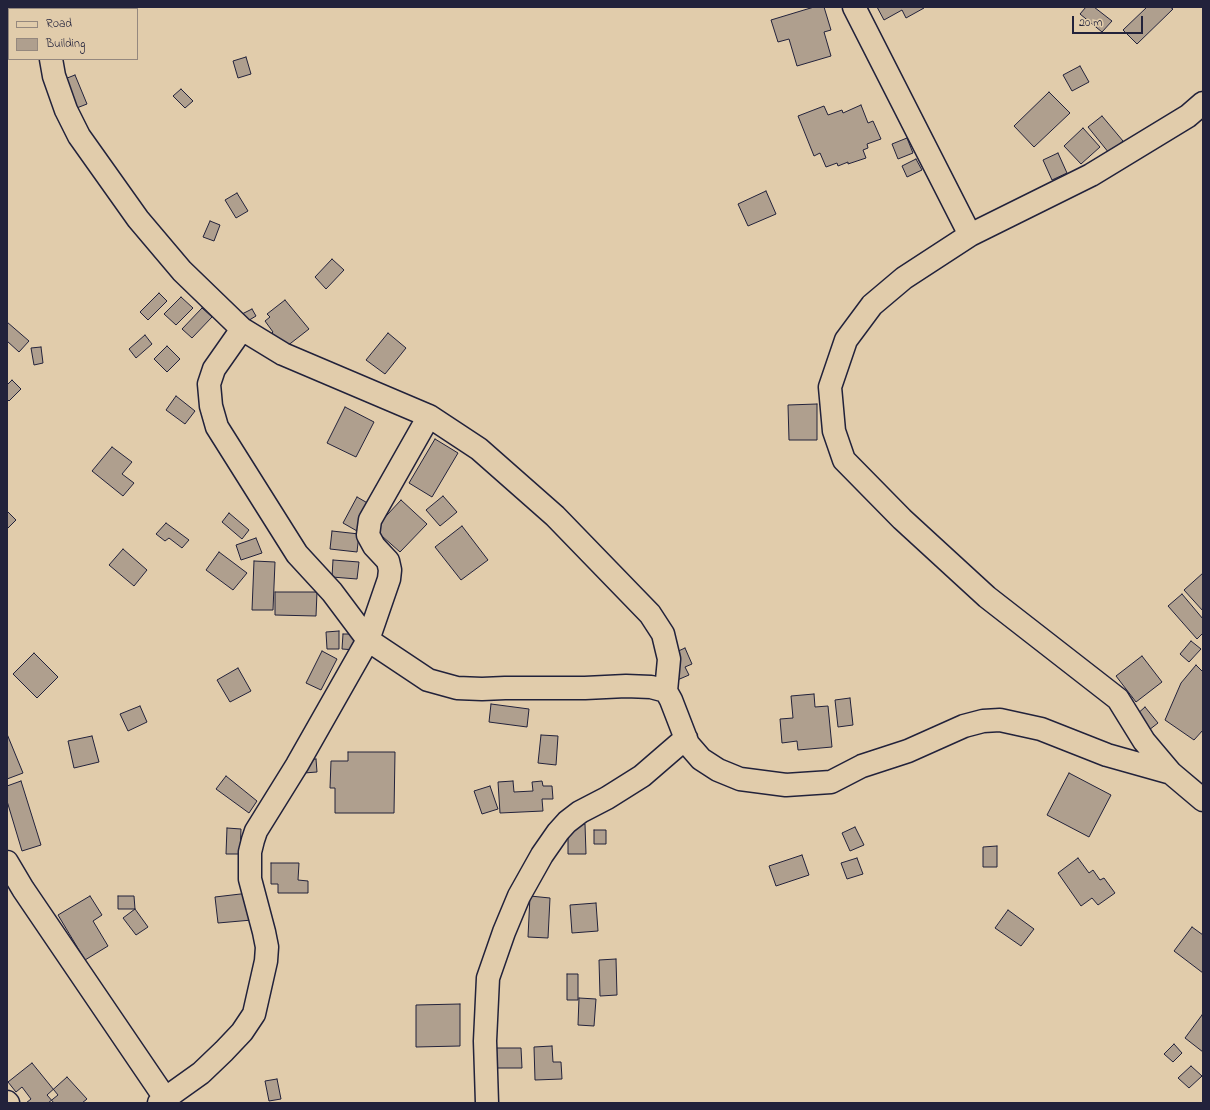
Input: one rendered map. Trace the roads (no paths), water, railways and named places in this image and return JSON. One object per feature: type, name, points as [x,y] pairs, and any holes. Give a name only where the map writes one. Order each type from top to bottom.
[{"type":"street","points":[[854,7],[970,235]]},
{"type":"street","points":[[51,60],[54,76],[66,110],[79,136],[138,219],[182,271],[242,329],[283,354],[429,416],[479,449],[555,516],[650,614],[663,634],[669,659],[666,691],[688,744],[701,759],[718,770],[740,778],[786,785],[831,782],[862,766],[908,751],[964,726],[983,721],[1000,720],[1041,729],[1107,755],[1171,773]]},
{"type":"street","points":[[1203,103],[1188,116],[1091,175],[970,235],[904,278],[872,305],[846,340],[830,387],[834,431],[844,460],[902,519],[987,597],[1118,699],[1144,741],[1171,773],[1203,800]]},
{"type":"street","points":[[242,329],[214,369],[209,384],[211,406],[217,427],[297,554],[332,592],[368,640],[428,680],[457,688],[585,688],[626,686],[650,687],[666,691]]},
{"type":"street","points":[[7,862],[23,889],[162,1100],[201,1073],[224,1052],[242,1032],[254,1014],[266,961],[267,947],[250,879],[250,852],[253,840],[256,831],[290,776],[368,640],[389,579],[390,570],[388,561],[374,546],[368,535],[370,520],[429,416]]},
{"type":"street","points":[[487,1103],[484,1041],[488,978],[504,932],[519,896],[542,855],[567,822],[580,812],[607,798],[642,776],[686,738]]}]
